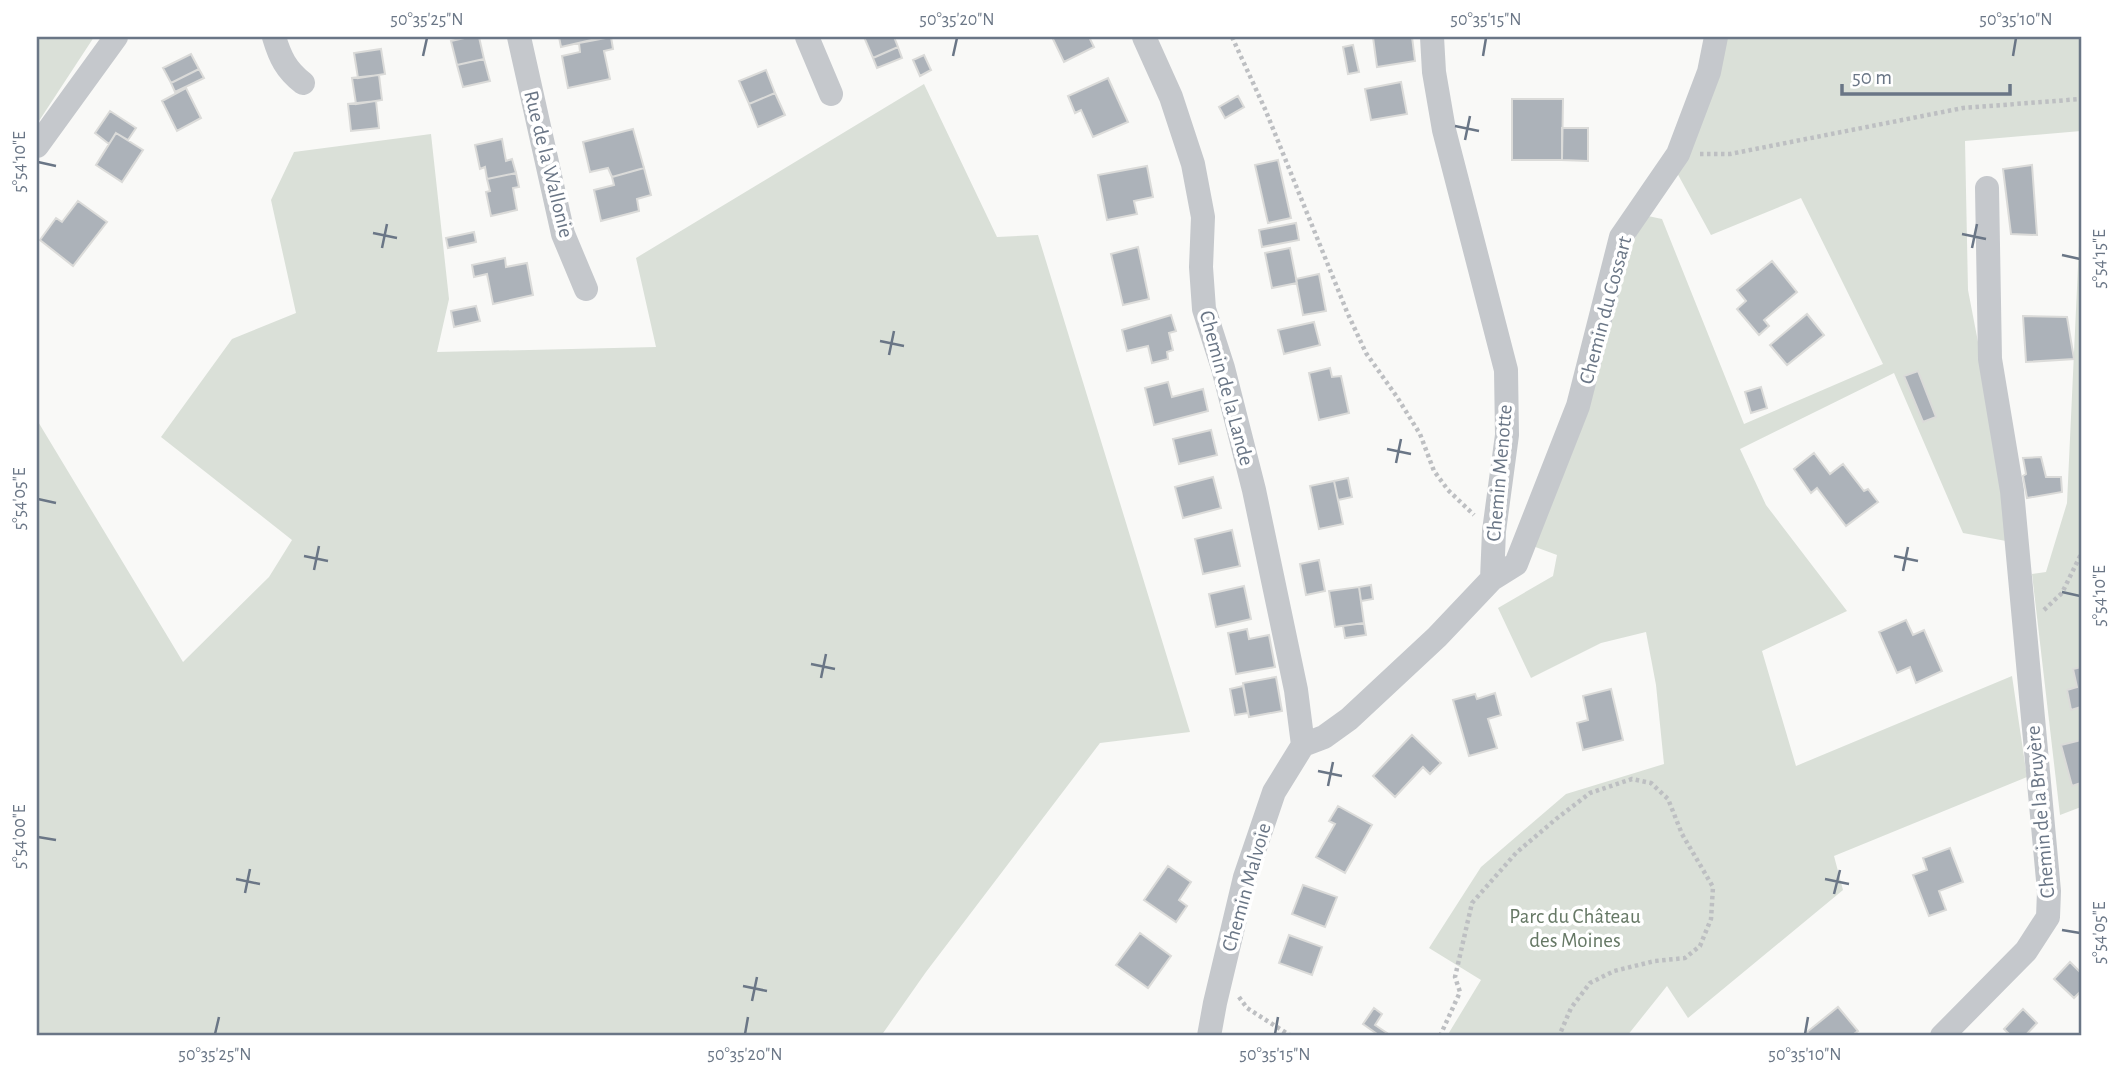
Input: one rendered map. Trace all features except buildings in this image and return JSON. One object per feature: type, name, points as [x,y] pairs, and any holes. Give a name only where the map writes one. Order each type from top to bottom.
[{"type":"street","points":[[37,146],[116,37]]},
{"type":"street","points":[[274,37],[281,61],[303,83]]},
{"type":"street","name":"Rue de la Wallonie","points":[[519,37],[563,234],[586,289]]},
{"type":"street","points":[[807,37],[831,94]]},
{"type":"street","name":"Chemin de la Lande","points":[[1144,37],[1171,97],[1193,164],[1203,218],[1201,267],[1204,309],[1223,368],[1254,490],[1296,690],[1303,745]]},
{"type":"street","name":"Chemin Menotte","points":[[1432,37],[1434,72],[1444,130],[1506,370],[1507,435],[1494,531],[1492,579]]},
{"type":"street","name":"Chemin du Cossart","points":[[1492,579],[1516,564],[1578,406],[1621,237],[1678,155],[1709,72],[1716,37]]},
{"type":"street","name":"Chemin de la Bruyère","points":[[1942,1036],[2026,951],[2048,917],[2049,891],[2012,491],[1990,359],[1987,188]]},
{"type":"street","points":[[1303,745],[1324,737],[1349,719],[1437,637],[1492,579]]},
{"type":"street","name":"Chemin Malvoie","points":[[1209,1036],[1245,877],[1273,792],[1303,745]]},
{"type":"path","points":[[1232,37],[1265,109],[1366,353],[1420,434],[1434,471],[1448,490],[1494,531]]},
{"type":"path","points":[[1678,155],[1730,155],[1963,108],[2081,99]]},
{"type":"path","points":[[2024,631],[2062,593],[2081,554]]},
{"type":"path","points":[[1440,1036],[1460,992],[1455,977],[1472,903],[1516,853],[1590,793],[1632,779],[1651,783],[1668,799],[1682,834],[1713,887],[1710,919],[1700,946],[1685,958],[1655,961],[1614,971],[1590,983],[1571,1008],[1559,1036]]},
{"type":"path","points":[[1222,974],[1247,1008],[1291,1036]]},
{"type":"green space","points":[[37,37],[94,37],[37,124]]},
{"type":"green space","name":"Parc du Château des Moines","points":[[1727,37],[2081,37],[2081,131],[1965,141],[1968,290],[2009,503],[2006,541],[1963,533],[1894,373],[1740,449],[1766,505],[1847,611],[1762,651],[1796,766],[2012,676],[2027,777],[1834,856],[1843,890],[1688,1018],[1667,986],[1627,1036],[1447,1036],[1481,980],[1429,948],[1481,867],[1566,794],[1664,764],[1656,685],[1646,632],[1601,643],[1531,678],[1498,608],[1553,576],[1557,555],[1530,545],[1581,417],[1636,235],[1648,216],[1662,219],[1744,424],[1883,364],[1801,198],[1711,235],[1676,171]]},
{"type":"green space","points":[[924,84],[997,237],[1038,235],[1190,732],[1100,743],[926,972],[881,1036],[37,1036],[37,420],[183,662],[269,577],[292,540],[161,437],[232,339],[296,313],[271,200],[294,152],[431,134],[449,299],[437,352],[656,347],[636,258]]},
{"type":"green space","points":[[2081,202],[2081,807],[2060,815],[2032,574],[2046,572],[2067,503]]}]
